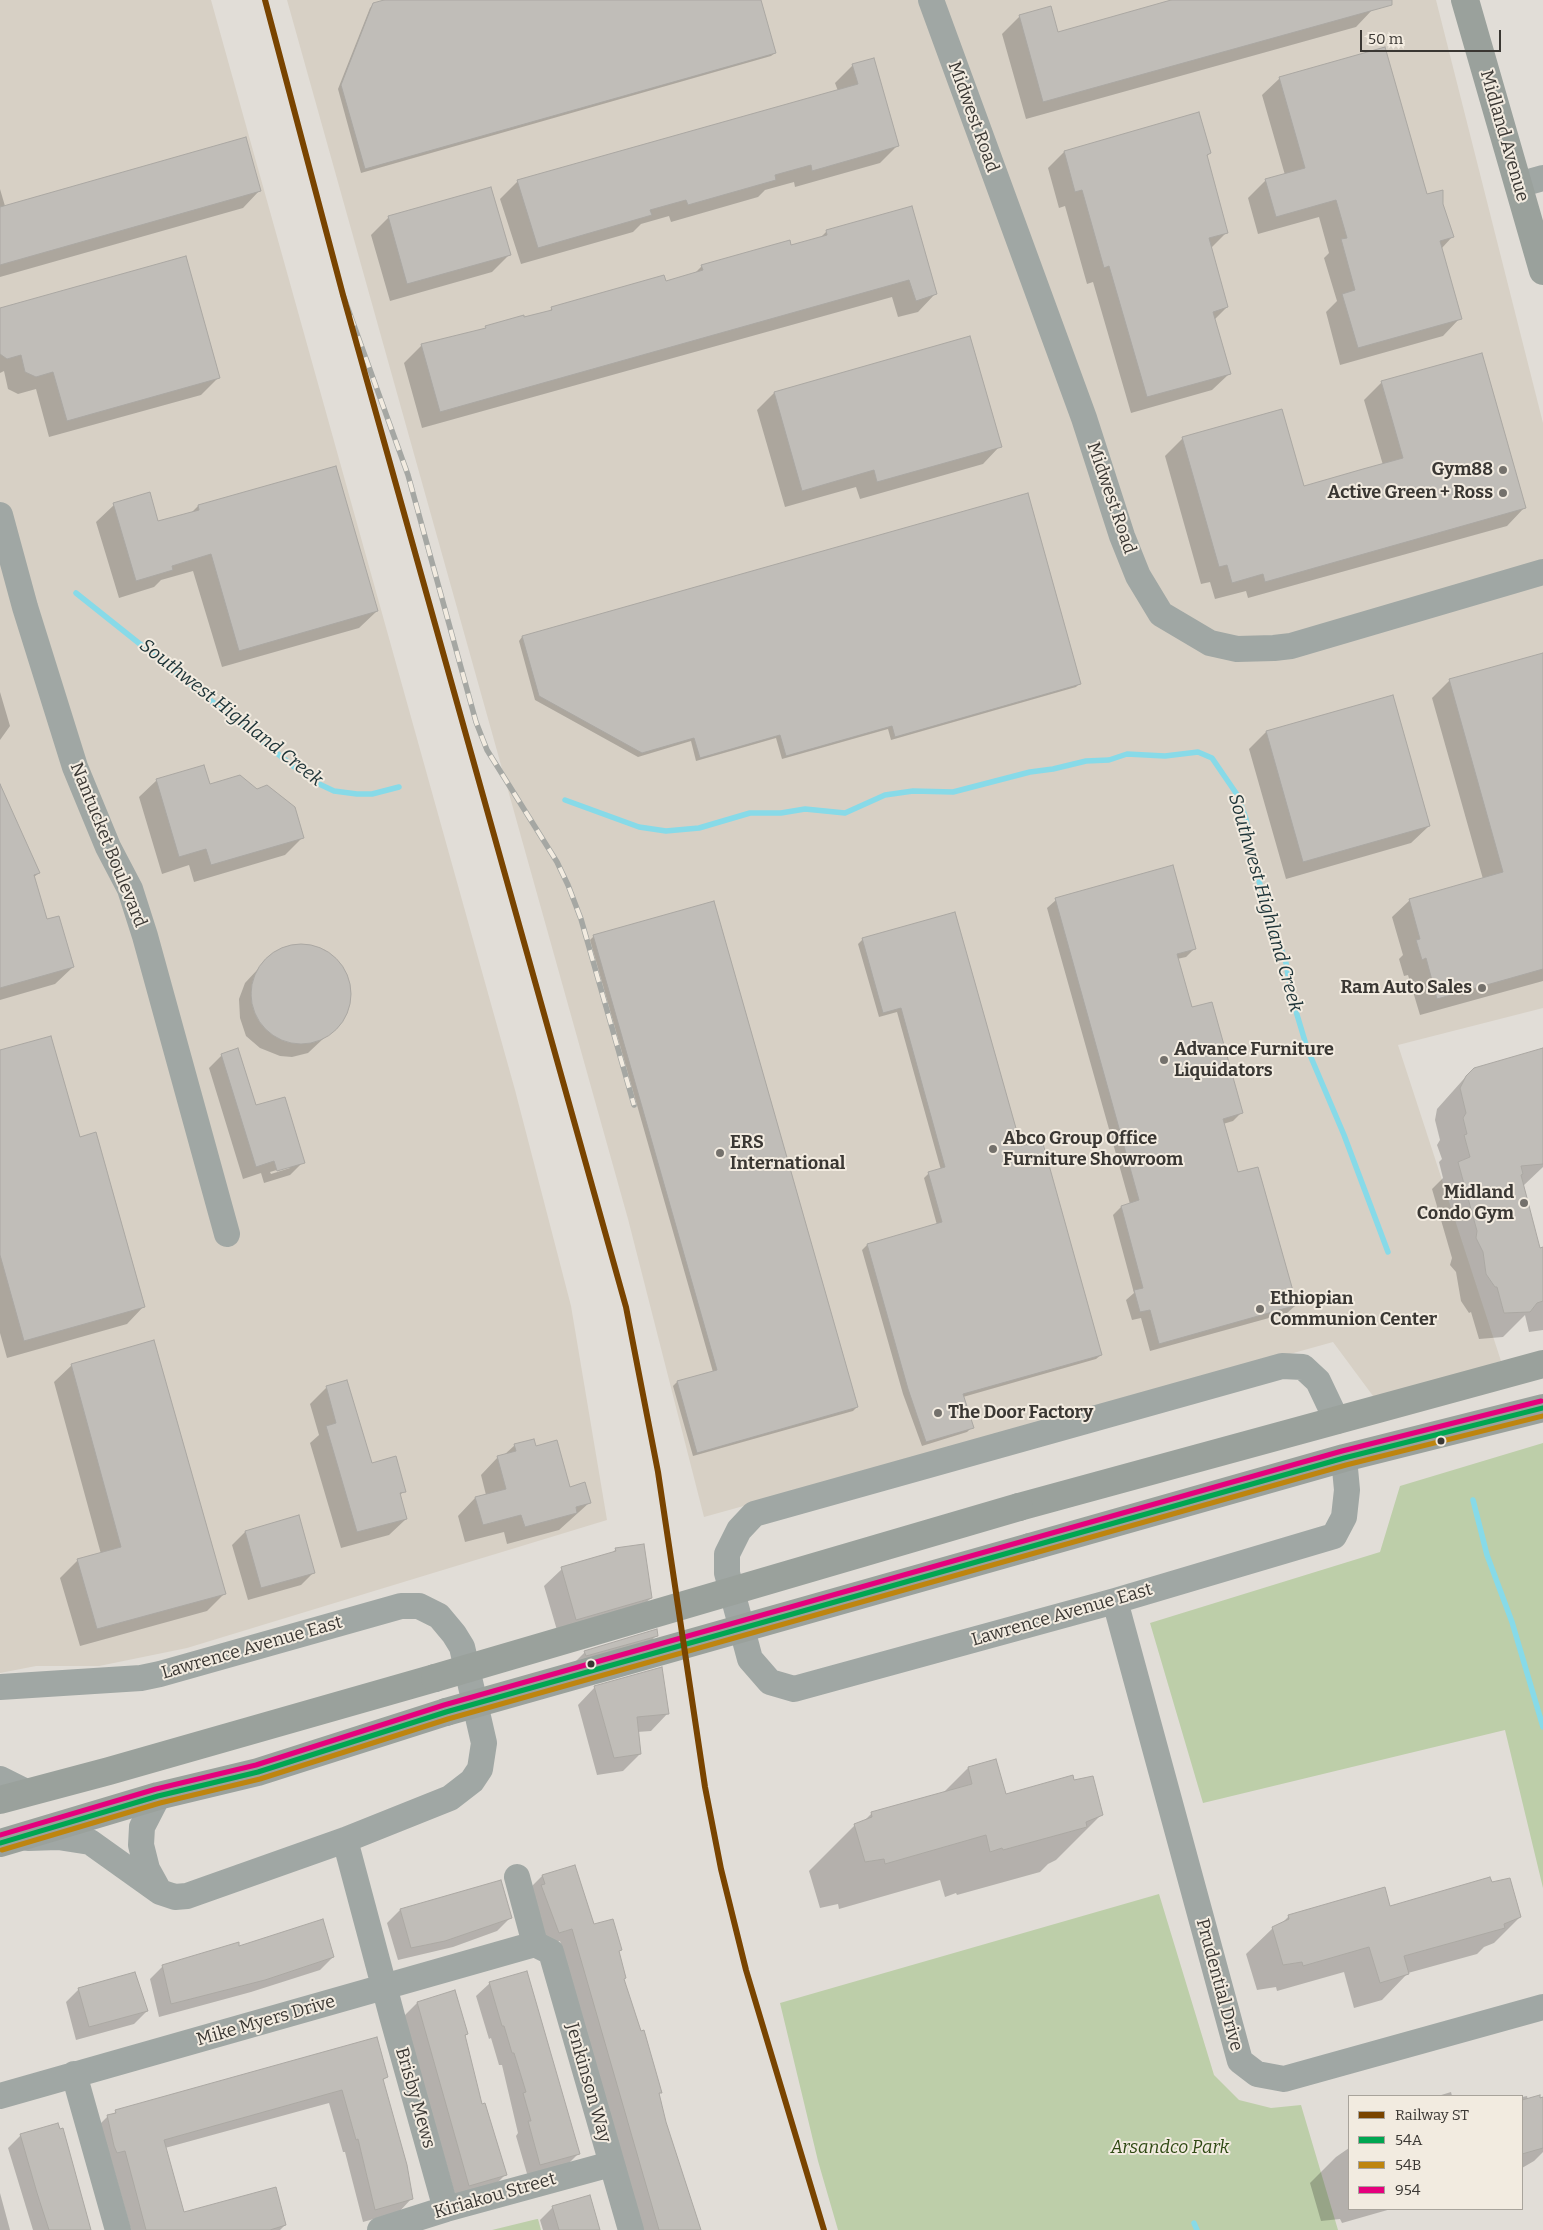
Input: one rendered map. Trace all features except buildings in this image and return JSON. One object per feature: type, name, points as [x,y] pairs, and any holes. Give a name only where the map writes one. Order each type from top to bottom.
[{"type":"main road","name":"Midland Avenue","points":[[1465,0],[1531,181],[1543,271]]},
{"type":"main road","points":[[0,1800],[435,1678],[1019,1507],[1543,1364]]},
{"type":"main road","name":"Lawrence Avenue East","points":[[8,1840],[158,1796],[258,1772],[446,1712],[1344,1458],[1543,1408]]},
{"type":"street","name":"Midwest Road","points":[[931,0],[1084,418],[1122,536],[1138,576],[1161,614],[1210,642],[1237,649],[1274,648],[1291,646],[1543,572]]},
{"type":"street","name":"Nantucket Boulevard","points":[[0,515],[6,562],[75,767],[108,846],[130,889],[145,936],[227,1234]]},
{"type":"street","name":"Lawrence Avenue East","points":[[1337,1421],[1318,1381],[1303,1367],[1282,1366],[754,1514],[739,1530],[727,1554],[727,1573],[750,1659],[770,1682],[794,1689],[1115,1601],[1334,1536],[1344,1517],[1347,1490],[1344,1458]]},
{"type":"street","name":"Prudential Drive","points":[[1115,1601],[1240,2061],[1256,2074],[1284,2079],[1543,2007]]},
{"type":"street","name":"Lawrence Avenue East","points":[[0,1687],[141,1678],[401,1606],[419,1606],[427,1608],[439,1616],[462,1647],[484,1743],[480,1769],[472,1782],[450,1798],[345,1840],[188,1896],[175,1897],[160,1892],[90,1842],[58,1837],[8,1840]]},
{"type":"street","points":[[0,1779],[26,1792]]},
{"type":"street","points":[[158,1796],[142,1827],[141,1845],[147,1869],[160,1892]]},
{"type":"street","points":[[345,1840],[384,1987],[536,1944],[517,1876]]},
{"type":"street","name":"Jenkinson Way","points":[[536,1944],[551,1952],[631,2230]]},
{"type":"street","name":"Mike Myers Drive","points":[[0,2096],[384,1987]]},
{"type":"street","name":"Brisby Mews","points":[[384,1987],[446,2209]]},
{"type":"street","points":[[74,2074],[118,2230]]},
{"type":"street","name":"Kiriakou Street","points":[[380,2230],[446,2209],[612,2164]]},
{"type":"shaded area","points":[[0,0],[211,0],[515,1090],[571,1306],[607,1520],[187,1648],[99,1666],[36,1666],[0,1673]]},
{"type":"shaded area","points":[[287,0],[1436,0],[1543,423],[1543,1008],[1398,1045],[1501,1361],[1376,1400],[1333,1342],[704,1517],[628,1219]]},
{"type":"green space","points":[[1543,1443],[1543,1888],[1505,1730],[1203,1803],[1150,1623],[1380,1552],[1400,1486]]},
{"type":"green space","name":"Arsandco Park","points":[[1159,1894],[1214,2075],[1239,2100],[1271,2108],[1301,2105],[1338,2230],[838,2230],[818,2161],[780,2003]]},
{"type":"green space","points":[[537,2219],[541,2230],[492,2230]]},
{"type":"waterway","name":"Southwest Highland Creek","points":[[76,593],[293,766],[317,783],[334,791],[357,794],[372,794],[399,787]]},
{"type":"waterway","name":"Southwest Highland Creek","points":[[565,800],[639,827],[666,831],[699,828],[750,813],[781,813],[805,809],[845,813],[885,795],[913,791],[953,792],[1030,772],[1086,761],[1109,760],[1127,754],[1165,756],[1198,752],[1212,758],[1238,796],[1246,819],[1253,863],[1286,963],[1292,998],[1307,1048],[1344,1135],[1388,1252]]},
{"type":"waterway","name":"Southwest Highland Creek","points":[[1473,1500],[1487,1555],[1512,1622],[1543,1727]]},
{"type":"waterway","points":[[1194,2223],[1197,2230]]},
{"type":"railway","points":[[343,295],[408,475],[476,722],[487,750],[557,862],[568,885],[581,919],[634,1105]]},
{"type":"rail line","name":"ST","points":[[265,0],[343,295],[626,1307],[658,1472],[705,1787],[721,1869],[746,1970],[824,2230]]},
{"type":"transit line","name":"954","points":[[0,1835],[156,1789],[256,1765],[444,1705],[1342,1451],[1541,1401]]},
{"type":"transit line","name":"54A","points":[[0,1843],[158,1796],[258,1772],[446,1712],[1344,1458],[1543,1408]]},
{"type":"transit line","name":"54B","points":[[2,1850],[160,1803],[260,1779],[448,1719],[1346,1465],[1543,1416]]},
{"type":"place","name":"Gym88","points":[[1503,470]]},
{"type":"place","name":"Active Green + Ross","points":[[1503,493]]},
{"type":"place","name":"Ram Auto Sales","points":[[1482,988]]},
{"type":"place","name":"Advance Furniture Liquidators","points":[[1164,1060]]},
{"type":"place","name":"Abco Group Office Furniture Showroom","points":[[993,1149]]},
{"type":"place","name":"ERS International","points":[[720,1153]]},
{"type":"place","name":"Midland Condo Gym","points":[[1524,1203]]},
{"type":"place","name":"Ethiopian Communion Center","points":[[1260,1309]]},
{"type":"place","name":"The Door Factory","points":[[938,1413]]}]
